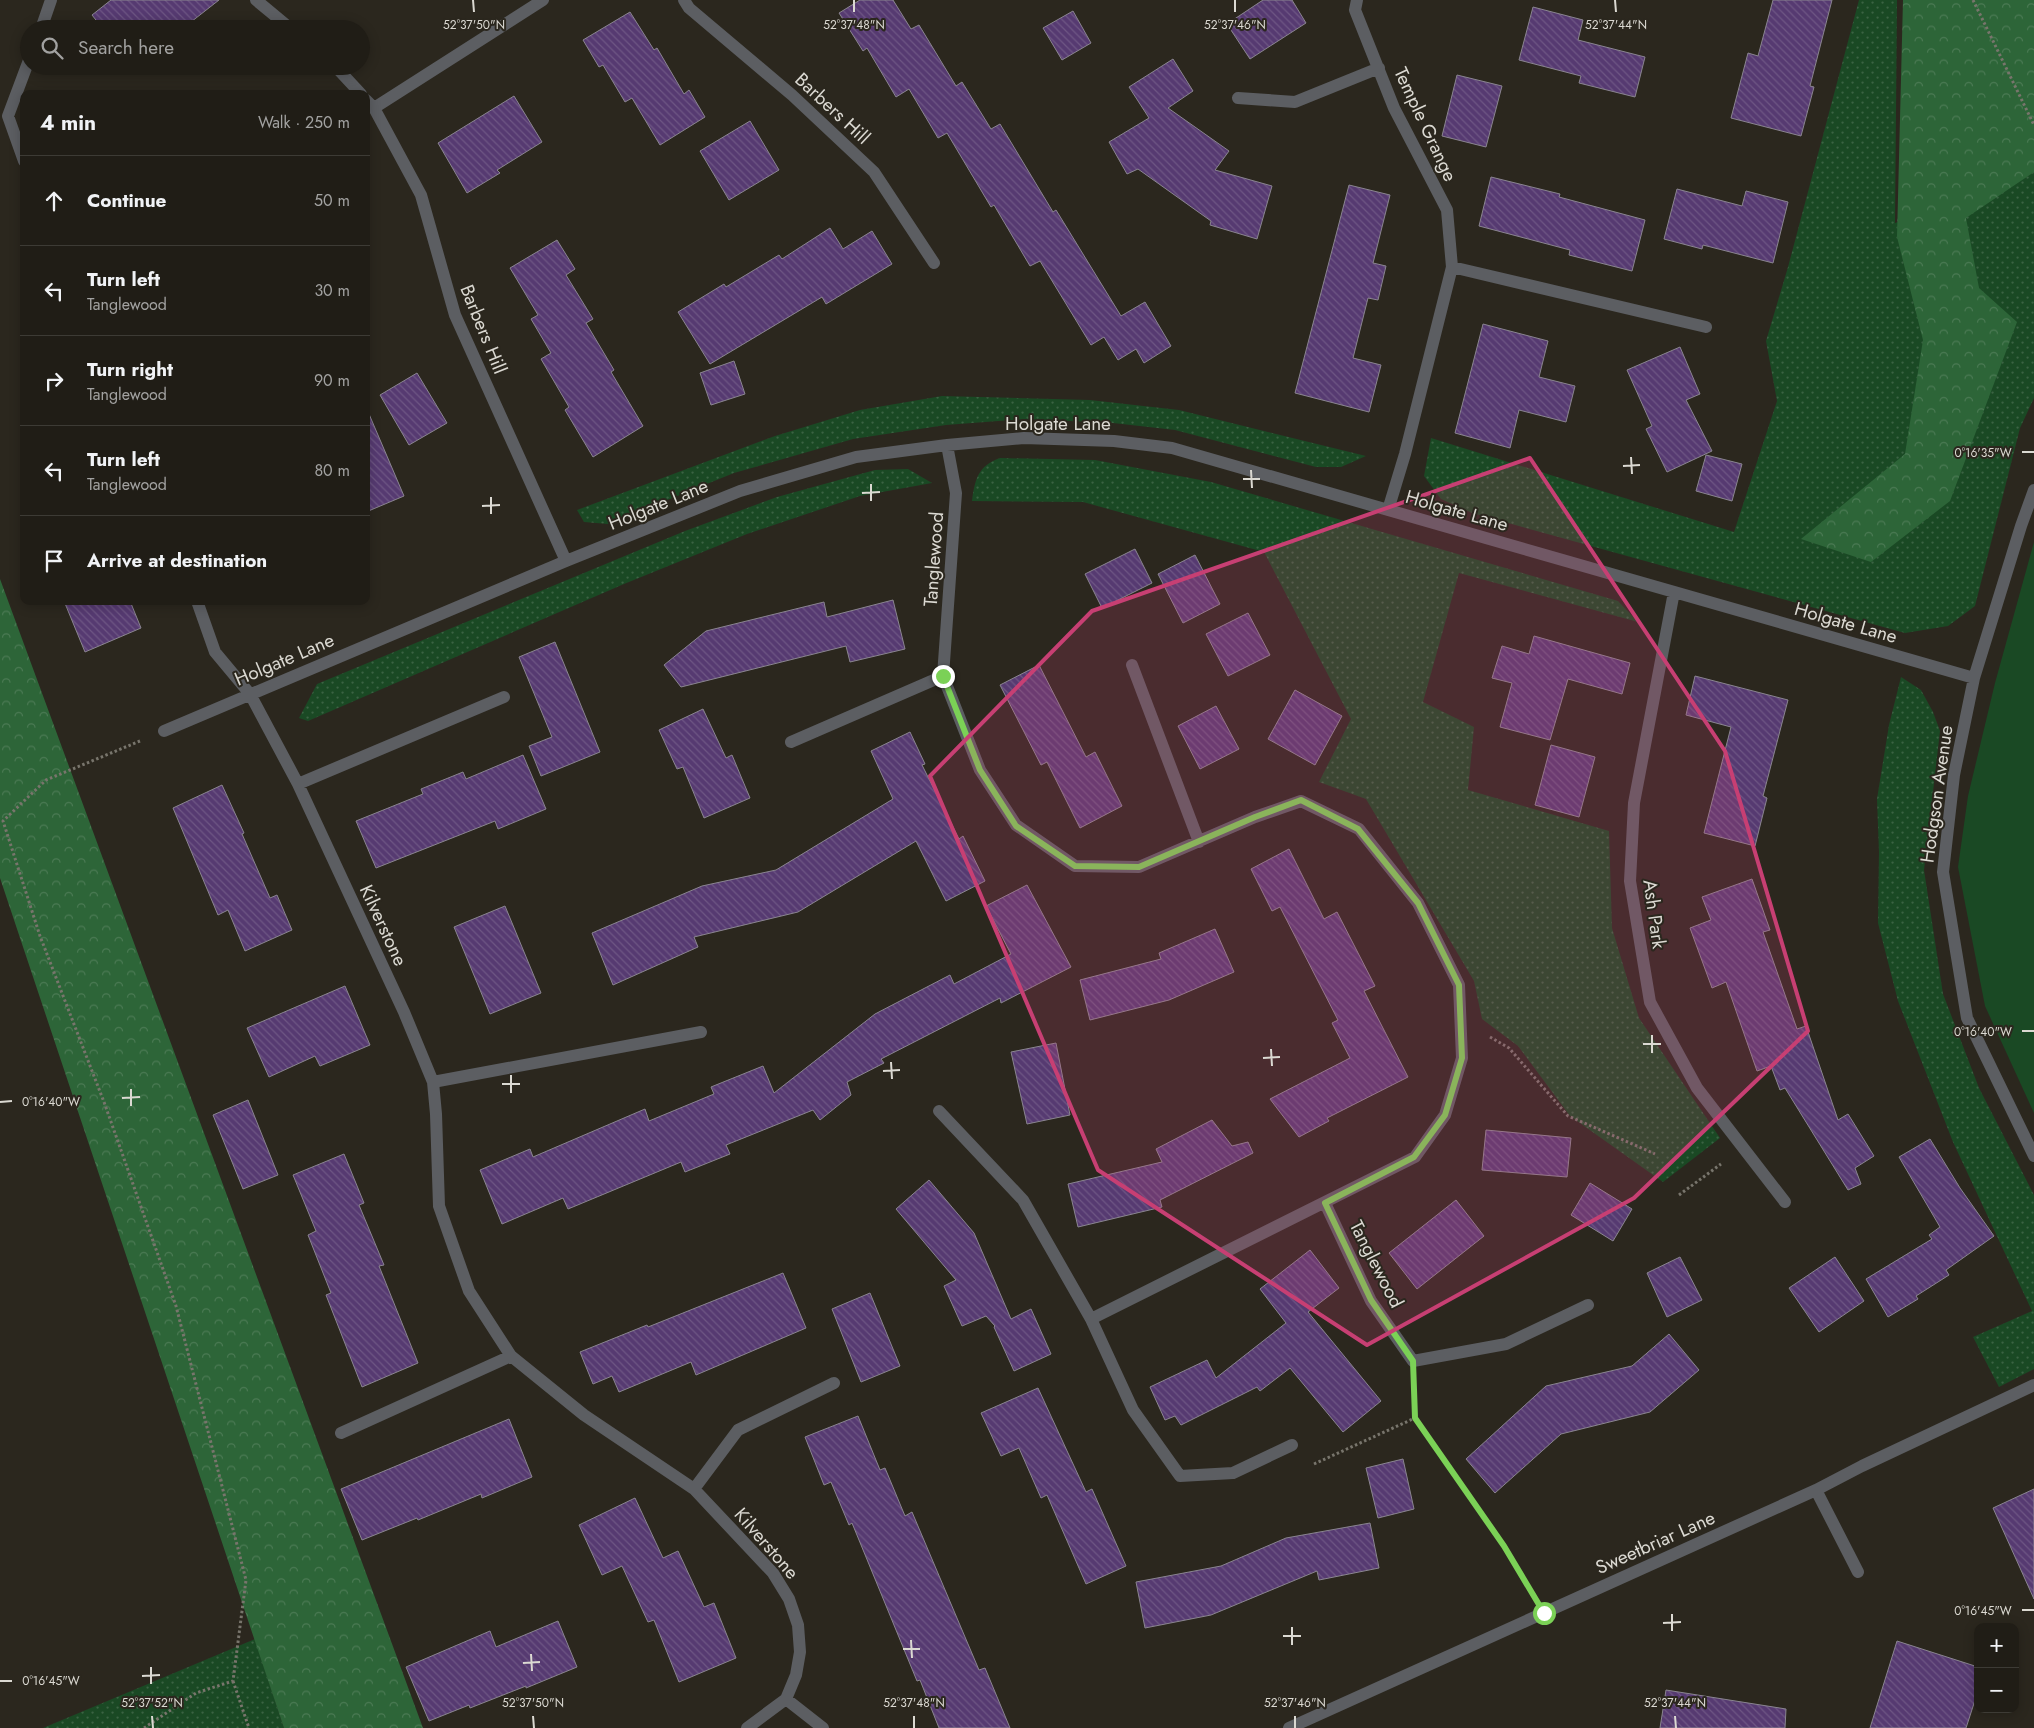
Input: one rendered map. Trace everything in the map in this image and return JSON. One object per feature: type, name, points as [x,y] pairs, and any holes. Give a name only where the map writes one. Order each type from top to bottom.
[{"type":"street","points":[[43,20],[51,0]]},
{"type":"street","points":[[256,0],[280,20]]},
{"type":"street","name":"Barbers Hill","points":[[543,0],[370,104],[421,195],[455,316],[566,561]]},
{"type":"street","name":"Barbers Hill","points":[[684,0],[689,8],[792,95],[874,172],[934,263]]},
{"type":"street","name":"Temple Grange","points":[[1357,0],[1355,10],[1394,108],[1446,210],[1452,267],[1405,454],[1388,510]]},
{"type":"street","points":[[1238,98],[1295,102],[1378,68]]},
{"type":"street","points":[[20,150],[8,116],[23,75]]},
{"type":"street","points":[[343,75],[356,90]]},
{"type":"street","points":[[1452,267],[1706,327]]},
{"type":"street","name":"Holgate Lane","points":[[164,731],[566,561],[740,491],[856,457],[947,445],[1024,438],[1114,441],[1172,448],[1974,678]]},
{"type":"street","name":"Tanglewood","points":[[947,445],[956,493],[943,676],[980,770],[1016,826],[1075,866],[1139,867],[1255,817],[1301,800],[1358,829],[1418,903],[1459,985],[1462,1058],[1445,1115],[1414,1157],[1090,1319]]},
{"type":"street","name":"Hodgson Avenue","points":[[2034,490],[1974,678],[1954,775],[1942,872],[1968,1018],[2034,1156]]},
{"type":"street","name":"Ash Park","points":[[1674,592],[1634,803],[1630,881],[1650,1002],[1696,1088],[1786,1202]]},
{"type":"street","name":"Kilverstone","points":[[198,605],[215,652],[250,694],[298,784],[404,1012],[433,1082],[439,1206],[469,1291],[511,1356],[584,1415],[694,1489],[772,1573],[789,1598],[798,1625],[800,1652],[796,1675],[786,1699]]},
{"type":"street","points":[[1132,666],[1199,842]]},
{"type":"street","points":[[791,742],[943,676]]},
{"type":"street","points":[[298,784],[504,696]]},
{"type":"street","points":[[433,1082],[701,1032]]},
{"type":"street","points":[[939,1111],[1023,1200],[1090,1319],[1133,1410],[1180,1476],[1233,1473],[1292,1445]]},
{"type":"street","name":"Tanglewood","points":[[1325,1203],[1371,1300],[1413,1361]]},
{"type":"street","points":[[1413,1361],[1506,1344],[1588,1305]]},
{"type":"street","points":[[341,1433],[511,1356]]},
{"type":"street","points":[[694,1489],[738,1430],[834,1383]]},
{"type":"street","name":"Sweetbriar Lane","points":[[1289,1728],[1816,1490],[2034,1384]]},
{"type":"street","points":[[1816,1490],[1858,1572]]},
{"type":"street","points":[[747,1728],[786,1699],[823,1728]]},
{"type":"path","points":[[1973,0],[2034,125]]},
{"type":"path","points":[[164,731],[46,780],[3,821],[40,936],[104,1102],[176,1306],[246,1580],[233,1680],[249,1728]]},
{"type":"path","points":[[1460,1021],[1509,1048],[1568,1116],[1655,1154]]},
{"type":"path","points":[[1679,1195],[1743,1148]]},
{"type":"path","points":[[1413,1361],[1415,1418],[1504,1546],[1544,1613]]},
{"type":"path","points":[[1292,1445],[1303,1469],[1415,1418]]},
{"type":"path","points":[[144,1728],[196,1694],[233,1680]]},
{"type":"highlighted area","points":[[1530,458],[1725,751],[1808,1031],[1634,1198],[1367,1345],[1098,1170],[930,776],[1092,611]]},
{"type":"green space","points":[[1859,0],[1897,0],[1895,223],[2034,170],[2034,398],[2020,428],[1975,606],[1948,626],[1905,633],[1472,513],[1441,499],[1424,476],[1431,438],[1734,532],[1777,401],[1766,341],[1788,267]]},
{"type":"green space","points":[[1903,0],[2034,0],[2034,172],[1966,218],[1979,288],[2017,322],[1950,501],[1871,562],[1801,539],[1905,454],[1923,340],[1897,237]]},
{"type":"green space","points":[[942,396],[1090,400],[1179,410],[1366,456],[1341,467],[1316,467],[1175,430],[1113,423],[1026,419],[946,425],[853,439],[734,473],[608,524],[584,522],[577,510],[775,436],[860,410]]},
{"type":"green space","points":[[1000,458],[1095,460],[1211,482],[1618,601],[1638,622],[1459,573],[1423,702],[1474,727],[1468,790],[1609,831],[1612,928],[1639,1018],[1720,1138],[1663,1182],[1570,1116],[1518,1046],[1482,1019],[1474,981],[1366,799],[1319,782],[1351,719],[1264,552],[1083,502],[972,501],[976,480],[982,469]]},
{"type":"green space","points":[[908,469],[932,483],[860,496],[747,534],[624,584],[308,721],[299,718],[317,684],[685,531],[777,497],[875,470]]},
{"type":"green space","points":[[2034,542],[2034,1113],[1985,1006],[1958,867],[1968,796],[1995,683]]},
{"type":"green space","points":[[0,579],[423,1728],[284,1728],[0,878]]},
{"type":"green space","points":[[1901,677],[1921,690],[1933,712],[1940,731],[1924,870],[1943,994],[1979,1088],[2034,1195],[2034,1369],[1999,1387],[1973,1337],[2032,1311],[1953,1142],[1898,1001],[1878,923],[1879,852],[1877,799],[1889,725]]},
{"type":"green space","points":[[255,1639],[284,1728],[43,1728]]},
{"type":"building","points":[[111,0],[219,0],[193,20],[96,20],[92,15]]},
{"type":"building","points":[[860,0],[893,0],[911,29],[919,25],[956,86],[962,82],[991,129],[1000,124],[1053,212],[1056,210],[1121,316],[1145,302],[1171,346],[1144,363],[1136,349],[1118,360],[1104,337],[1091,345],[1040,261],[1030,266],[994,205],[991,207],[947,133],[938,138],[909,89],[896,97],[867,48],[863,51],[839,13]]},
{"type":"building","points":[[1263,0],[1292,0],[1306,23],[1250,59],[1227,24]]},
{"type":"building","points":[[1773,0],[1832,0],[1810,86],[1814,87],[1801,136],[1731,118],[1748,53],[1758,56]]},
{"type":"building","points":[[1533,7],[1583,20],[1578,40],[1645,57],[1635,97],[1579,83],[1581,76],[1519,60]]},
{"type":"building","points":[[1073,11],[1091,43],[1062,60],[1043,28]]},
{"type":"building","points":[[630,12],[654,50],[657,48],[684,94],[689,90],[705,117],[660,145],[632,98],[625,102],[603,65],[599,67],[583,40]]},
{"type":"building","points":[[1173,59],[1193,91],[1168,108],[1229,151],[1215,170],[1272,186],[1257,239],[1210,225],[1211,221],[1138,169],[1127,174],[1109,142],[1149,118],[1129,87]]},
{"type":"building","points":[[1457,75],[1502,86],[1486,147],[1442,136]]},
{"type":"building","points":[[514,96],[542,142],[497,170],[500,173],[467,193],[438,143]]},
{"type":"building","points":[[750,121],[779,170],[729,200],[700,151]]},
{"type":"building","points":[[1491,177],[1560,194],[1559,197],[1645,220],[1632,271],[1569,255],[1570,250],[1479,226]]},
{"type":"building","points":[[1349,185],[1390,195],[1373,263],[1386,266],[1378,300],[1368,298],[1353,358],[1381,365],[1369,412],[1295,393]]},
{"type":"building","points":[[1677,189],[1742,206],[1746,191],[1788,202],[1773,263],[1703,245],[1702,249],[1664,239]]},
{"type":"building","points":[[830,228],[843,249],[872,231],[892,264],[826,304],[822,297],[710,364],[678,312],[724,284],[726,287],[779,255],[782,259]]},
{"type":"building","points":[[557,240],[575,269],[566,275],[593,319],[586,323],[614,370],[611,372],[643,426],[593,457],[565,410],[569,407],[541,359],[551,353],[531,319],[538,315],[510,268]]},
{"type":"building","points":[[1483,324],[1548,341],[1539,377],[1575,386],[1566,422],[1519,410],[1510,448],[1455,433]]},
{"type":"building","points":[[1680,347],[1700,394],[1686,400],[1712,451],[1667,472],[1646,429],[1652,426],[1627,370]]},
{"type":"building","points":[[734,361],[745,394],[711,405],[700,373]]},
{"type":"building","points":[[417,373],[447,423],[409,445],[380,395]]},
{"type":"building","points":[[370,416],[404,496],[370,510]]},
{"type":"building","points":[[1706,455],[1742,464],[1732,501],[1696,491]]},
{"type":"building","points":[[1135,549],[1152,583],[1102,608],[1085,574]]},
{"type":"building","points":[[1195,555],[1220,604],[1183,623],[1158,574]]},
{"type":"building","points":[[893,600],[905,649],[850,662],[846,646],[681,687],[664,665],[706,631],[824,602],[827,617]]},
{"type":"building","points":[[66,605],[132,605],[141,628],[85,652]]},
{"type":"building","points":[[1248,613],[1270,655],[1228,676],[1206,634]]},
{"type":"building","points":[[1534,636],[1630,663],[1622,694],[1568,679],[1550,740],[1500,727],[1512,683],[1492,678],[1502,646],[1529,654]]},
{"type":"building","points":[[555,642],[600,752],[541,776],[529,746],[552,737],[519,657]]},
{"type":"building","points":[[1039,665],[1086,757],[1095,752],[1122,806],[1080,828],[1047,762],[1041,765],[1000,685]]},
{"type":"building","points":[[1695,676],[1788,700],[1763,796],[1767,798],[1755,846],[1704,833],[1731,727],[1686,715]]},
{"type":"building","points":[[1295,690],[1342,716],[1315,765],[1268,739]]},
{"type":"building","points":[[1216,706],[1239,749],[1200,769],[1178,726]]},
{"type":"building","points":[[703,709],[726,758],[732,755],[750,798],[704,818],[683,767],[677,769],[659,730]]},
{"type":"building","points":[[910,732],[925,764],[922,765],[959,839],[963,836],[985,881],[946,901],[916,841],[798,912],[694,937],[698,947],[613,985],[592,933],[702,886],[776,870],[893,799],[871,751]]},
{"type":"building","points":[[1551,745],[1595,757],[1579,817],[1535,805]]},
{"type":"building","points":[[523,755],[546,809],[498,829],[495,821],[376,868],[356,821],[423,794],[421,789],[463,772],[466,779]]},
{"type":"building","points":[[222,785],[270,898],[277,895],[292,930],[245,951],[228,910],[218,915],[173,808]]},
{"type":"building","points":[[1289,849],[1324,919],[1337,912],[1375,986],[1364,991],[1408,1077],[1327,1118],[1329,1121],[1299,1137],[1270,1099],[1350,1058],[1332,1023],[1338,1020],[1280,907],[1272,911],[1251,869]]},
{"type":"building","points":[[1752,879],[1770,930],[1763,932],[1797,1029],[1806,1026],[1838,1120],[1848,1114],[1874,1156],[1855,1168],[1861,1184],[1848,1190],[1785,1088],[1780,1090],[1771,1066],[1757,1071],[1726,982],[1712,988],[1690,928],[1711,920],[1702,897]]},
{"type":"building","points":[[1027,885],[1071,967],[1001,1003],[1000,998],[881,1059],[884,1063],[847,1082],[851,1095],[820,1120],[813,1110],[726,1145],[730,1154],[685,1172],[681,1162],[568,1209],[563,1198],[502,1224],[480,1170],[530,1149],[533,1157],[645,1109],[649,1121],[714,1094],[711,1087],[763,1066],[774,1093],[875,1014],[950,975],[954,984],[1011,954],[986,906]]},
{"type":"building","points":[[505,906],[541,993],[490,1014],[454,927]]},
{"type":"building","points":[[1215,929],[1234,972],[1169,1000],[1090,1020],[1080,980],[1161,959],[1159,953]]},
{"type":"building","points":[[345,986],[370,1045],[320,1066],[315,1056],[269,1077],[247,1028]]},
{"type":"building","points":[[1056,1043],[1070,1115],[1027,1124],[1011,1052]]},
{"type":"building","points":[[248,1100],[278,1175],[243,1189],[213,1115]]},
{"type":"building","points":[[1212,1120],[1232,1146],[1248,1142],[1253,1153],[1160,1200],[1162,1207],[1078,1227],[1068,1184],[1162,1162],[1156,1149]]},
{"type":"building","points":[[1486,1130],[1571,1138],[1567,1177],[1482,1170]]},
{"type":"building","points":[[1930,1139],[1960,1188],[1994,1236],[1946,1270],[1949,1275],[1916,1296],[1918,1299],[1888,1317],[1866,1279],[1932,1239],[1929,1235],[1940,1227],[1899,1157]]},
{"type":"building","points":[[344,1154],[364,1203],[359,1205],[384,1265],[379,1266],[418,1363],[362,1387],[326,1295],[331,1293],[308,1235],[316,1231],[293,1175]]},
{"type":"building","points":[[929,1180],[974,1233],[1011,1319],[1031,1309],[1051,1354],[1014,1371],[995,1326],[986,1316],[962,1326],[944,1286],[956,1280],[896,1209]]},
{"type":"building","points":[[1590,1183],[1632,1209],[1613,1241],[1571,1215]]},
{"type":"building","points":[[1456,1200],[1484,1236],[1417,1289],[1389,1253]]},
{"type":"building","points":[[1310,1250],[1339,1288],[1308,1312],[1381,1401],[1343,1432],[1290,1368],[1260,1391],[1257,1387],[1181,1425],[1175,1416],[1165,1420],[1150,1387],[1207,1360],[1216,1378],[1286,1323],[1260,1289]]},
{"type":"building","points":[[1680,1257],[1702,1300],[1667,1317],[1647,1273]]},
{"type":"building","points":[[1835,1257],[1864,1301],[1819,1332],[1789,1288]]},
{"type":"building","points":[[783,1273],[806,1328],[696,1375],[691,1362],[619,1392],[612,1376],[593,1384],[580,1352]]},
{"type":"building","points":[[870,1293],[900,1366],[861,1382],[832,1309]]},
{"type":"building","points":[[1669,1334],[1699,1370],[1650,1412],[1561,1434],[1495,1493],[1466,1459],[1546,1386],[1632,1366]]},
{"type":"building","points":[[1038,1388],[1086,1492],[1092,1489],[1126,1566],[1086,1584],[1047,1495],[1041,1498],[1019,1448],[1001,1456],[981,1413]]},
{"type":"building","points":[[858,1416],[880,1470],[885,1468],[905,1516],[912,1512],[979,1670],[985,1668],[1010,1728],[939,1728],[920,1680],[917,1681],[852,1523],[849,1525],[831,1482],[824,1485],[805,1437]]},
{"type":"building","points":[[509,1419],[532,1477],[482,1498],[481,1494],[418,1520],[417,1518],[362,1540],[341,1489]]},
{"type":"building","points":[[1403,1459],[1414,1509],[1378,1518],[1366,1468]]},
{"type":"building","points":[[2034,1489],[2034,1599],[1993,1508]]},
{"type":"building","points":[[635,1498],[663,1558],[678,1551],[704,1607],[714,1603],[736,1658],[679,1682],[654,1620],[648,1622],[622,1566],[602,1575],[579,1525]]},
{"type":"building","points":[[1370,1523],[1379,1568],[1319,1580],[1317,1571],[1211,1615],[1145,1628],[1136,1582],[1221,1566],[1286,1538]]},
{"type":"building","points":[[558,1621],[577,1667],[526,1688],[526,1686],[470,1708],[469,1705],[429,1721],[406,1667],[490,1631],[496,1647]]},
{"type":"building","points":[[1897,1641],[1974,1666],[1974,1703],[1966,1728],[1870,1728]]},
{"type":"building","points":[[1666,1690],[1786,1709],[1785,1728],[1660,1728]]},
{"type":"route","points":[[943,676],[980,770],[1016,826],[1075,866],[1139,867],[1255,817],[1301,800],[1358,829],[1418,903],[1459,985],[1462,1058],[1445,1115],[1414,1157],[1325,1203],[1371,1300],[1413,1361],[1415,1418],[1504,1546],[1544,1613]]}]
